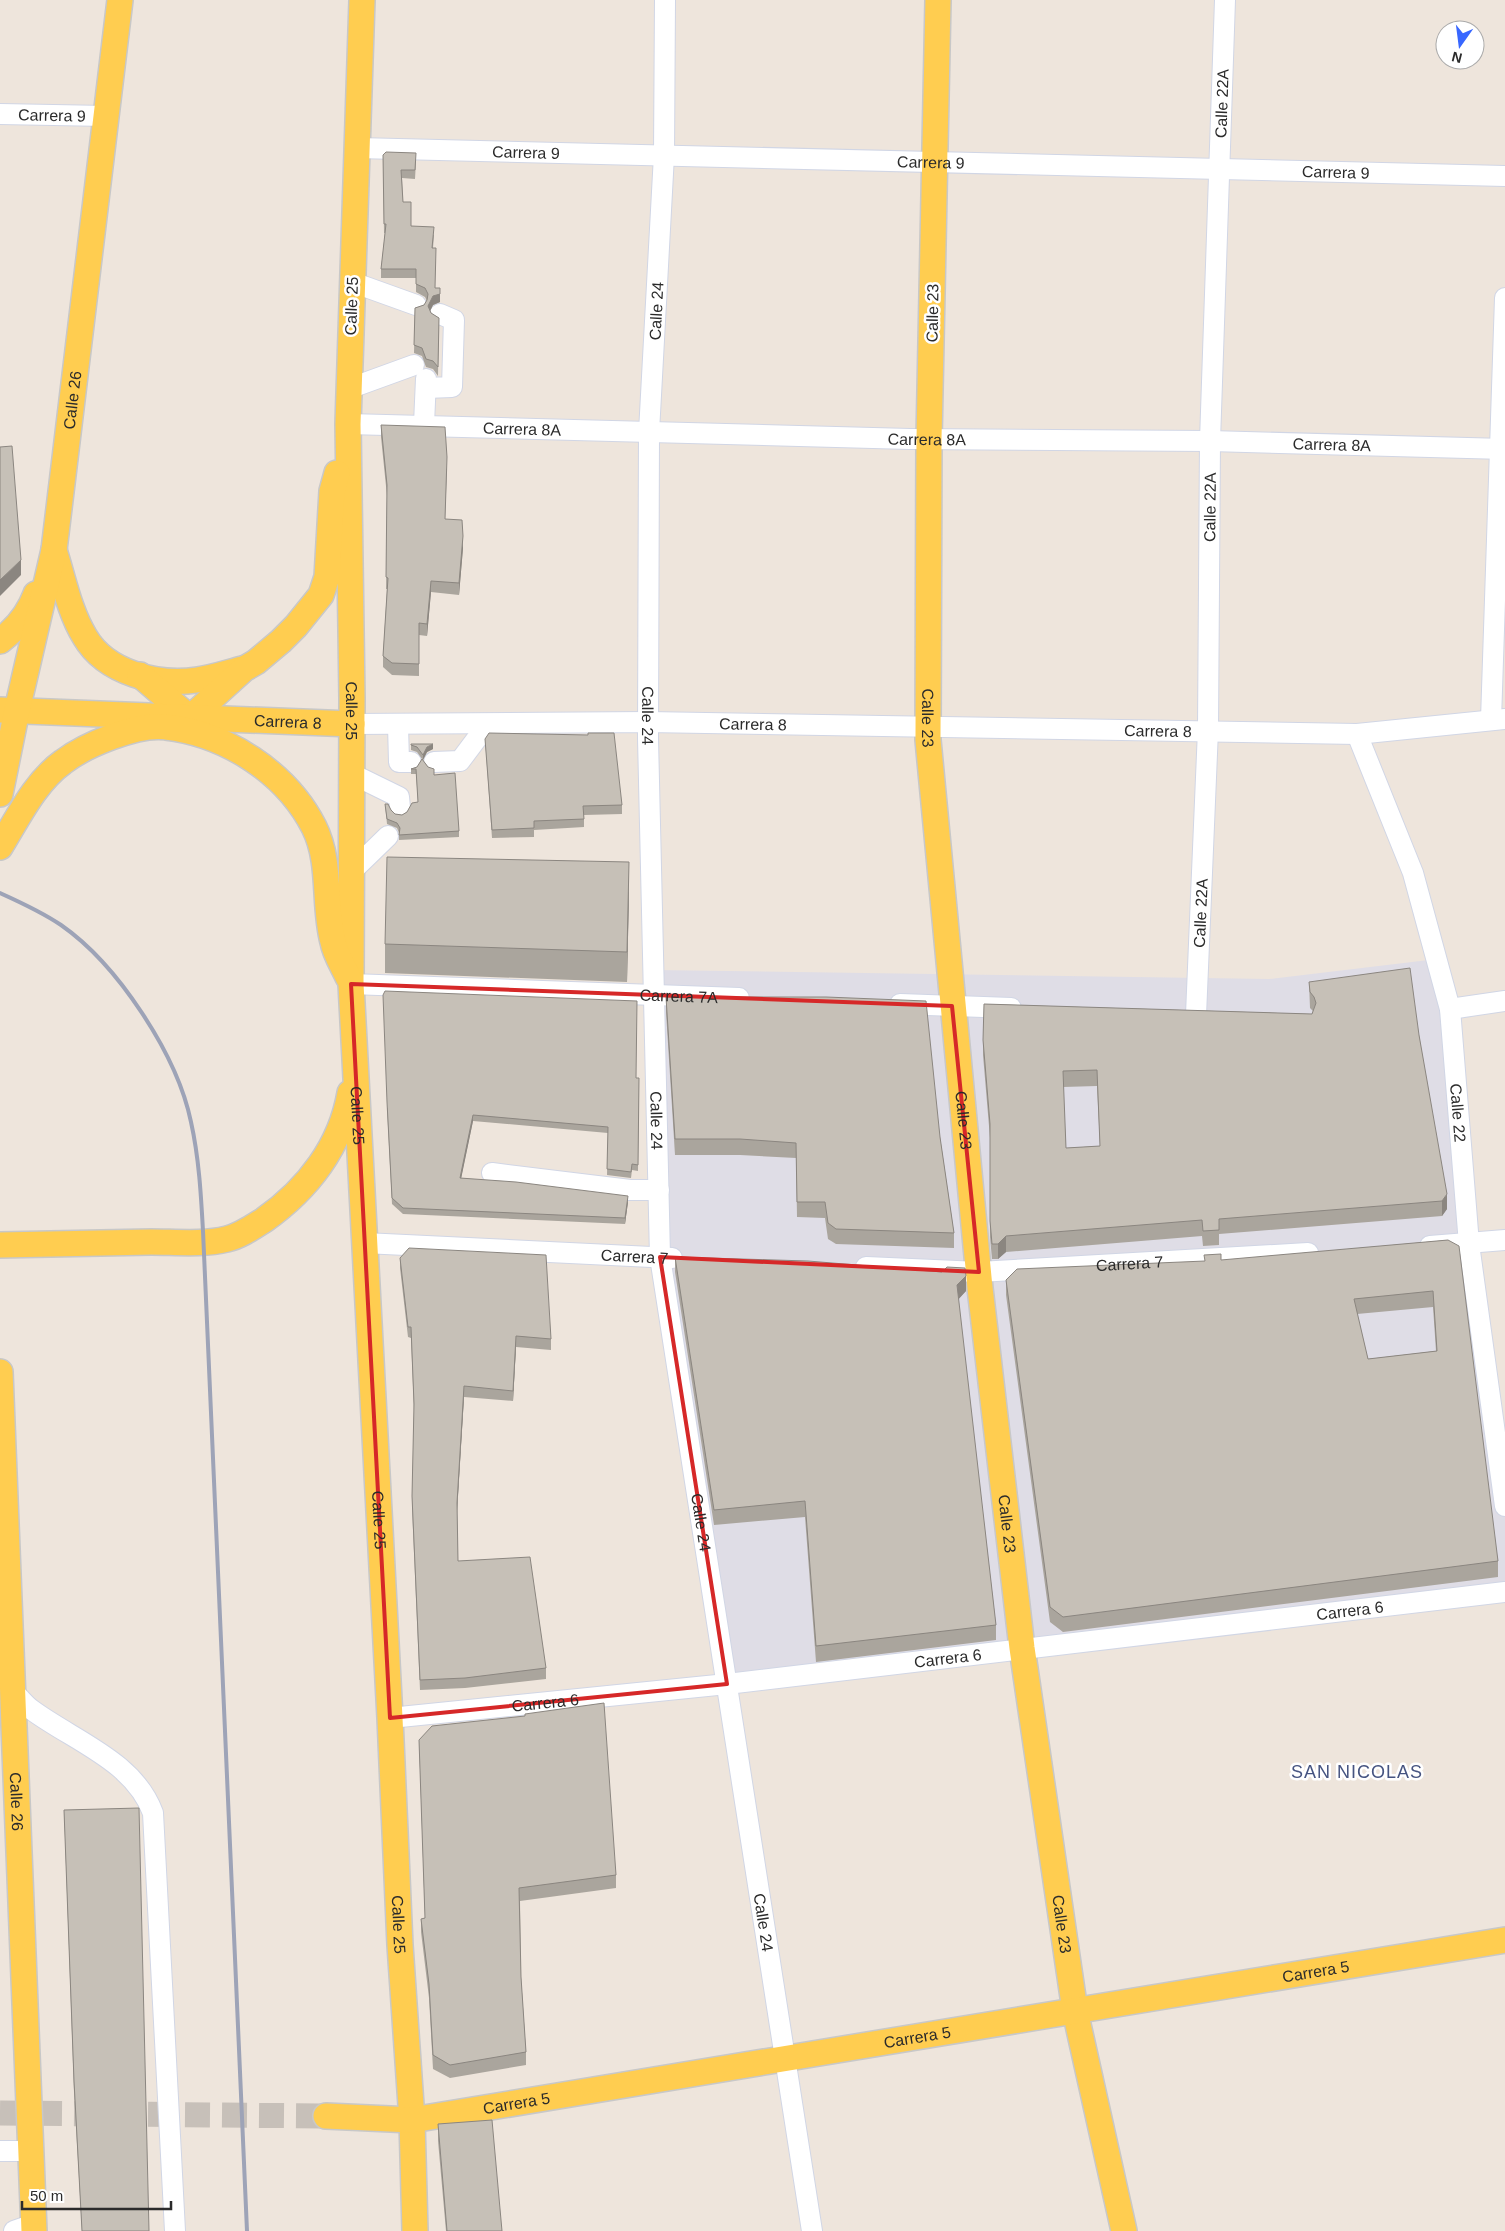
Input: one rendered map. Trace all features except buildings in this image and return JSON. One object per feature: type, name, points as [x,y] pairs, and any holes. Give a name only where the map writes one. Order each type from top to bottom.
[{"type":"main road","name":"Calle 26","points":[[0,794],[8,710],[54,550],[120,0]]},
{"type":"main road","name":"Calle 25","points":[[362,0],[348,389],[352,724],[350,773],[353,870],[351,984],[390,1718],[400,1945],[412,2120],[415,2231]]},
{"type":"main road","name":"Calle 23","points":[[938,0],[929,439],[927,728],[952,1006],[979,1272],[1022,1648],[1075,2011],[1124,2231]]},
{"type":"main road","points":[[54,550],[72,607],[85,638],[97,652],[113,664],[140,675],[160,680],[178,681],[197,680],[244,668],[256,662],[280,642],[296,626],[321,595],[327,578],[332,491],[348,424]]},
{"type":"main road","points":[[0,641],[16,628],[32,605],[54,550]]},
{"type":"main road","points":[[140,675],[190,718],[244,668]]},
{"type":"main road","name":"Carrera 8","points":[[8,710],[352,724]]},
{"type":"main road","points":[[0,847],[40,785],[62,762],[93,744],[126,732],[164,726],[200,734],[238,750],[270,772],[295,796],[315,828],[325,864],[333,943],[351,984]]},
{"type":"main road","points":[[0,1245],[204,1241],[227,1239],[252,1227],[286,1204],[300,1190],[313,1176],[336,1140],[348,1108],[356,1061]]},
{"type":"main road","name":"Calle 26","points":[[0,1372],[6,1646],[13,1691],[8,1786],[32,2151],[27,2229]]},
{"type":"main road","name":"Carrera 5","points":[[326,2116],[412,2120],[1505,1940]]},
{"type":"street","name":"Calle 24","points":[[665,0],[664,155],[649,432],[648,722],[660,1257],[812,2231]]},
{"type":"street","name":"Calle 22A","points":[[1196,1015],[1208,730],[1210,441],[1225,0]]},
{"type":"street","name":"Carrera 9","points":[[0,114],[106,116]]},
{"type":"street","name":"Carrera 9","points":[[357,148],[1505,176]]},
{"type":"street","points":[[352,282],[416,305]]},
{"type":"street","points":[[1498,719],[1505,298]]},
{"type":"street","points":[[348,389],[422,378],[452,387],[454,320],[440,314]]},
{"type":"street","points":[[422,378],[424,424]]},
{"type":"street","name":"Carrera 8A","points":[[348,424],[424,424],[929,439],[1210,441],[1502,449]]},
{"type":"street","name":"Carrera 8","points":[[352,724],[648,722],[1357,734],[1498,719]]},
{"type":"street","points":[[434,762],[460,761],[485,724]]},
{"type":"street","points":[[350,773],[400,803],[405,762],[398,725]]},
{"type":"street","name":"Calle 22","points":[[1357,734],[1413,873],[1450,1008],[1469,1244],[1505,1506]]},
{"type":"street","points":[[353,870],[388,836]]},
{"type":"street","name":"Carrera 7A","points":[[351,984],[753,999]]},
{"type":"street","points":[[1450,1008],[1505,1001]]},
{"type":"street","points":[[882,1004],[1031,1009]]},
{"type":"street","points":[[492,1173],[630,1190],[659,1190]]},
{"type":"street","points":[[1410,1247],[1505,1240]]},
{"type":"street","name":"Carrera 7","points":[[364,1243],[690,1259]]},
{"type":"street","name":"Carrera 7","points":[[849,1266],[979,1272],[1332,1252]]},
{"type":"street","name":"Carrera 6","points":[[390,1718],[727,1684],[1505,1592]]},
{"type":"street","points":[[13,1691],[31,1709],[88,1744],[133,1779],[148,1797],[153,1813],[175,2231]]},
{"type":"street","points":[[0,2151],[32,2151]]},
{"type":"highlighted area","points":[[351,984],[952,1006],[979,1272],[660,1257],[727,1684],[390,1718]]},
{"type":"shaded area","points":[[1437,959],[1505,1506],[1505,1592],[727,1684],[660,1257],[653,970],[1269,979]]},
{"type":"tunnel","points":[[0,2113],[326,2116]]},
{"type":"railway","points":[[0,893],[61,925],[82,942],[123,987],[142,1013],[173,1068],[184,1096],[194,1136],[203,1231],[247,2231]]},
{"type":"district","name":"SAN NICOLAS","points":[[1357,1772]]}]
